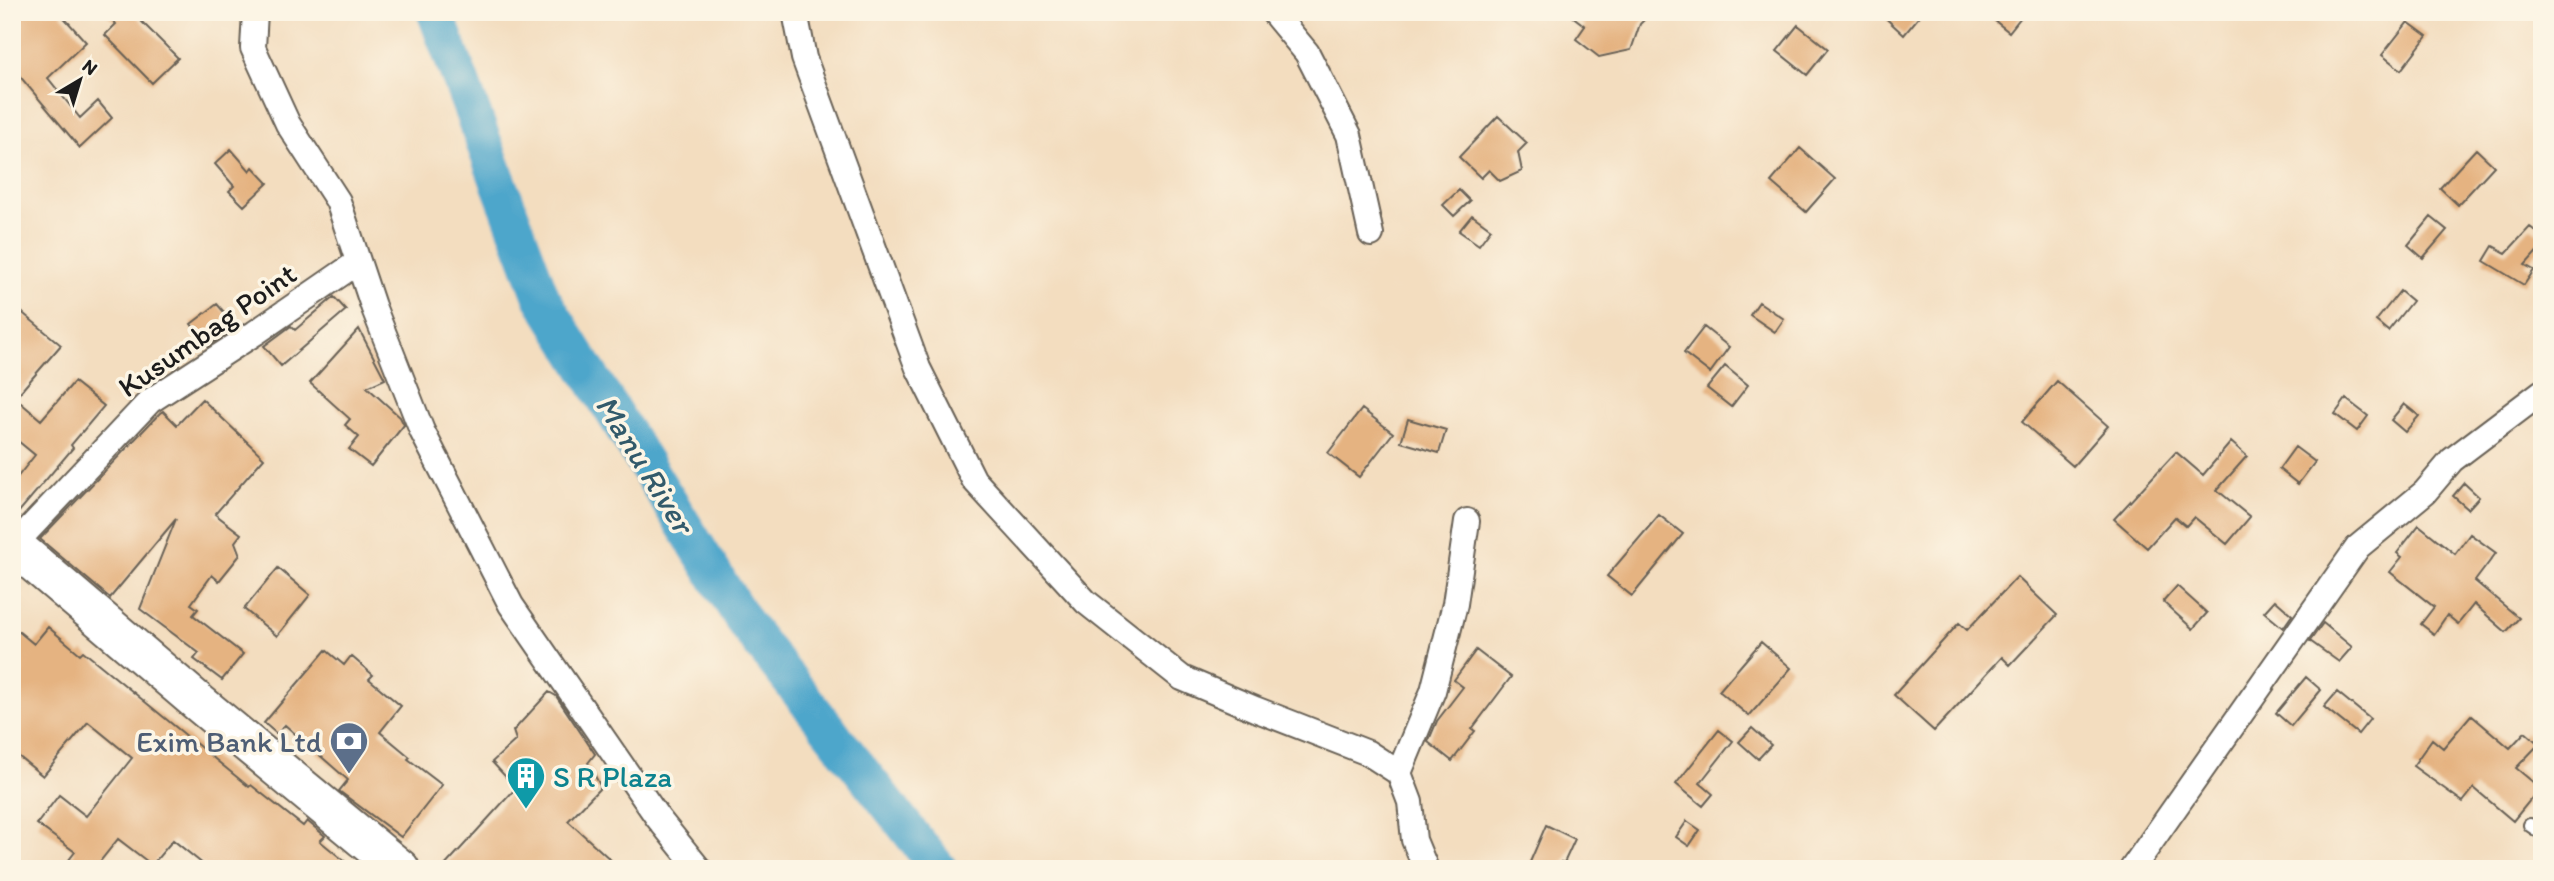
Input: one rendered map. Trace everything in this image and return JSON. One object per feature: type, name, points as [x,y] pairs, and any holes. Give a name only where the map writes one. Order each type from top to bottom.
[{"type":"highway","points":[[13,545],[400,869]]},
{"type":"street","points":[[255,12],[253,48],[288,124],[338,201],[358,262],[422,431],[511,605],[658,817],[699,869]]},
{"type":"street","points":[[795,12],[804,58],[918,368],[974,480],[1086,602],[1182,678],[1368,753],[1399,774],[1410,802],[1414,840],[1426,869]]},
{"type":"street","points":[[1273,12],[1307,53],[1349,135],[1371,234]]},
{"type":"street","name":"Kusumbag Point","points":[[13,545],[150,401],[358,262]]},
{"type":"street","points":[[2132,869],[2358,547],[2425,492],[2452,460],[2542,392]]},
{"type":"street","points":[[1399,774],[1433,691],[1454,604],[1467,521]]},
{"type":"lane","points":[[2530,825],[2542,833]]},
{"type":"building","points":[[12,12],[59,12],[86,42],[48,78],[80,118],[98,101],[112,118],[80,148],[12,67]]},
{"type":"building","points":[[105,12],[132,12],[178,58],[152,83],[105,35],[116,24]]},
{"type":"building","points":[[1567,12],[1652,12],[1640,24],[1631,50],[1599,57],[1576,39],[1585,26]]},
{"type":"building","points":[[1879,12],[1923,12],[1904,35]]},
{"type":"building","points":[[1984,12],[2025,12],[2009,32]]},
{"type":"building","points":[[2408,22],[2427,36],[2401,70],[2382,55]]},
{"type":"building","points":[[1798,25],[1828,49],[1807,75],[1777,51]]},
{"type":"building","points":[[1498,116],[1527,143],[1518,152],[1522,171],[1500,181],[1489,170],[1481,178],[1459,157]]},
{"type":"building","points":[[1800,148],[1835,179],[1806,212],[1771,182]]},
{"type":"building","points":[[231,149],[250,171],[253,167],[268,183],[244,206],[229,191],[234,186],[215,164]]},
{"type":"building","points":[[2476,149],[2494,166],[2458,205],[2440,188]]},
{"type":"building","points":[[1459,190],[1470,201],[1454,216],[1443,205]]},
{"type":"building","points":[[1472,215],[1491,229],[1479,245],[1459,231]]},
{"type":"building","points":[[2431,217],[2447,230],[2423,258],[2408,245]]},
{"type":"building","points":[[2530,227],[2542,236],[2542,246],[2525,265],[2534,270],[2524,285],[2484,261],[2493,246],[2506,253]]},
{"type":"building","points":[[2400,291],[2412,301],[2388,331],[2376,321]]},
{"type":"building","points":[[334,297],[346,310],[281,366],[264,346],[291,326],[295,330]]},
{"type":"building","points":[[1759,302],[1784,319],[1775,332],[1750,315]]},
{"type":"building","points":[[12,304],[61,345],[15,398],[41,420],[74,382],[104,406],[71,445],[73,448],[12,520],[12,484],[35,455],[12,436]]},
{"type":"building","points":[[217,304],[237,327],[208,346],[191,324]]},
{"type":"building","points":[[1704,327],[1729,347],[1710,373],[1684,353]]},
{"type":"building","points":[[359,329],[385,379],[367,387],[400,417],[404,425],[371,466],[349,449],[359,437],[345,425],[350,419],[310,383]]},
{"type":"building","points":[[1725,366],[1748,385],[1731,407],[1707,388]]},
{"type":"building","points":[[2057,381],[2108,426],[2073,466],[2022,422]]},
{"type":"building","points":[[202,399],[264,458],[215,514],[241,534],[235,542],[240,555],[219,581],[212,575],[191,604],[198,609],[193,615],[243,654],[222,680],[194,659],[199,653],[140,609],[176,519],[110,598],[40,539],[160,413],[163,411],[177,425]]},
{"type":"building","points":[[2346,399],[2368,416],[2357,431],[2335,414]]},
{"type":"building","points":[[2404,404],[2419,416],[2405,432],[2391,420]]},
{"type":"building","points":[[1362,409],[1393,433],[1359,477],[1328,453]]},
{"type":"building","points":[[1408,419],[1446,430],[1439,453],[1401,442]]},
{"type":"building","points":[[2231,442],[2247,456],[2217,490],[2250,517],[2227,544],[2194,517],[2186,526],[2175,517],[2147,548],[2114,519],[2176,452],[2203,475]]},
{"type":"building","points":[[2295,447],[2315,462],[2298,484],[2279,469]]},
{"type":"building","points":[[2464,483],[2479,497],[2468,509],[2453,496]]},
{"type":"building","points":[[1659,515],[1683,534],[1632,596],[1607,576]]},
{"type":"building","points":[[2419,525],[2455,554],[2470,534],[2496,553],[2475,581],[2519,618],[2506,632],[2474,604],[2458,624],[2447,615],[2434,634],[2421,624],[2434,607],[2390,572],[2402,557],[2397,553]]},
{"type":"building","points":[[278,568],[310,595],[277,636],[244,609]]},
{"type":"building","points":[[2017,577],[2057,615],[2010,665],[2002,657],[1934,731],[1894,695],[1959,623],[1967,630]]},
{"type":"building","points":[[2177,586],[2207,613],[2193,629],[2163,602]]},
{"type":"building","points":[[2275,600],[2292,615],[2283,628],[2264,612]]},
{"type":"building","points":[[2323,623],[2352,647],[2339,662],[2310,641]]},
{"type":"building","points":[[12,626],[34,644],[48,627],[80,654],[83,651],[249,787],[251,785],[303,826],[307,821],[325,836],[320,841],[354,869],[209,869],[173,840],[152,865],[118,839],[94,869],[62,869],[75,852],[37,824],[59,795],[86,816],[132,758],[88,722],[43,776],[12,751]]},
{"type":"building","points":[[1761,642],[1791,668],[1749,716],[1719,691]]},
{"type":"building","points":[[326,650],[344,665],[351,656],[373,675],[369,679],[401,706],[380,732],[410,757],[408,759],[442,785],[401,837],[339,791],[348,780],[285,725],[277,734],[264,723]]},
{"type":"building","points":[[1476,650],[1511,677],[1452,761],[1428,742],[1437,721],[1463,687],[1454,680]]},
{"type":"building","points":[[2306,677],[2321,690],[2291,726],[2276,713]]},
{"type":"building","points":[[549,692],[556,696],[595,754],[588,763],[601,787],[568,821],[612,861],[604,869],[442,869],[516,788],[492,762],[516,740],[513,731]]},
{"type":"building","points":[[2337,692],[2370,719],[2358,734],[2324,707]]},
{"type":"building","points":[[2471,715],[2510,748],[2525,732],[2539,744],[2516,768],[2540,788],[2513,821],[2474,788],[2463,802],[2413,766],[2432,739],[2443,748]]},
{"type":"building","points":[[1752,728],[1771,745],[1758,759],[1739,742]]},
{"type":"building","points":[[1719,730],[1733,741],[1700,783],[1713,794],[1703,806],[1676,784]]},
{"type":"building","points":[[1687,821],[1700,830],[1689,846],[1676,837]]},
{"type":"building","points":[[1546,825],[1575,839],[1564,863],[1561,862],[1558,869],[1527,869]]},
{"type":"waterway","name":"Manu River","points":[[435,12],[542,298],[746,625],[939,869]]},
{"type":"place","name":"Exim Bank Ltd","points":[[349,775]]},
{"type":"place","name":"S R Plaza","points":[[526,810]]}]
